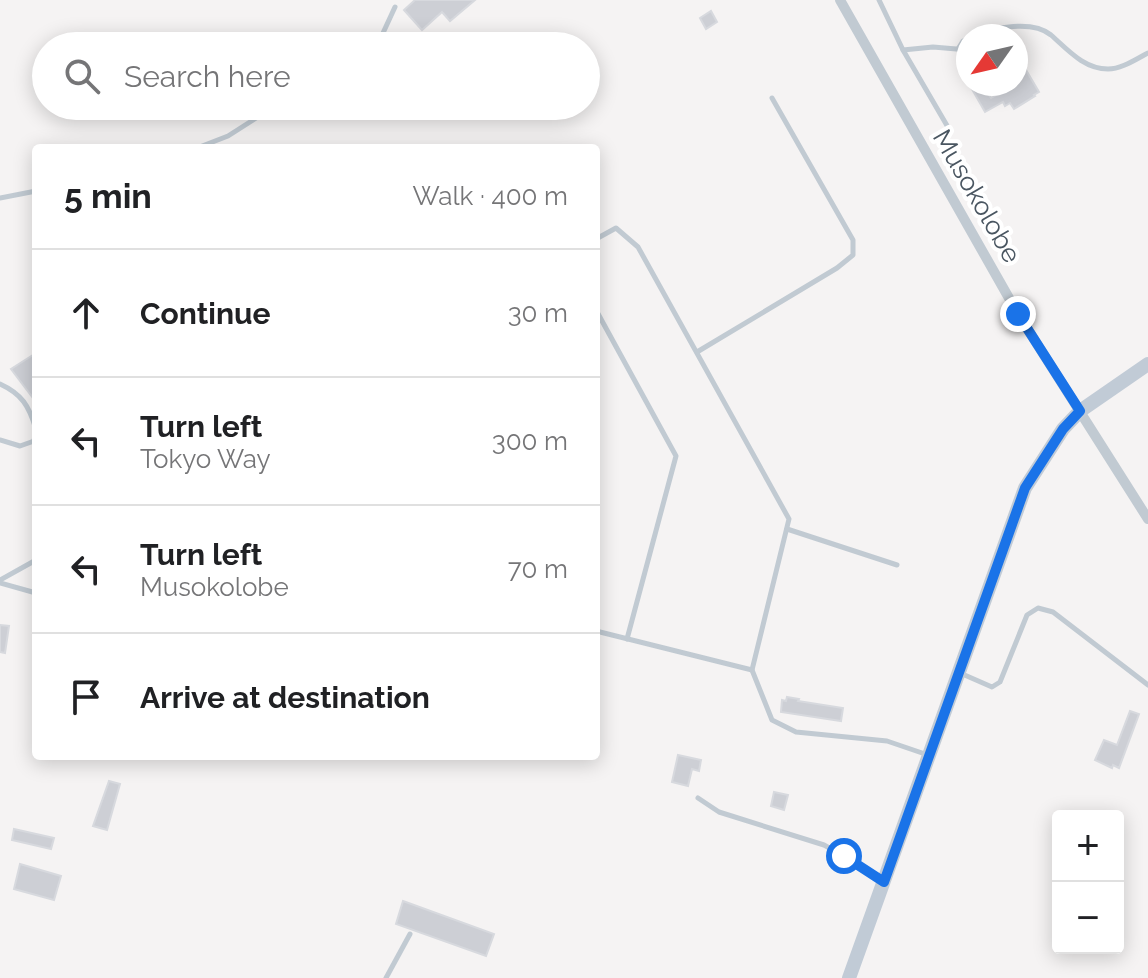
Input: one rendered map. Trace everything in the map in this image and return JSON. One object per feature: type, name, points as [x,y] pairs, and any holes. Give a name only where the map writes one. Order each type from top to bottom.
[{"type":"street","name":"Musokolobe","points":[[840,0],[1018,314],[1148,519]]},
{"type":"street","points":[[849,978],[1025,488],[1063,429],[1080,411],[1148,364]]},
{"type":"lane","points":[[879,0],[903,50],[949,129]]},
{"type":"lane","points":[[383,32],[395,7]]},
{"type":"lane","points":[[1028,27],[1049,33],[1059,45],[1090,66],[1110,70],[1148,53]]},
{"type":"lane","points":[[903,50],[956,49]]},
{"type":"lane","points":[[697,352],[837,268],[853,255],[853,240],[772,98]]},
{"type":"lane","points":[[207,144],[228,136],[253,120]]},
{"type":"lane","points":[[0,198],[32,192]]},
{"type":"lane","points":[[600,237],[616,228],[638,247],[789,519],[752,670],[772,720],[796,732],[887,741],[929,756]]},
{"type":"lane","points":[[600,317],[676,456],[627,639]]},
{"type":"lane","points":[[0,384],[16,391],[32,416]]},
{"type":"lane","points":[[0,440],[20,446],[32,442]]},
{"type":"lane","points":[[787,529],[897,565]]},
{"type":"lane","points":[[0,582],[32,562]]},
{"type":"lane","points":[[0,582],[32,592]]},
{"type":"lane","points":[[959,673],[992,687],[1000,682],[1027,615],[1038,608],[1053,612],[1148,685]]},
{"type":"lane","points":[[600,632],[752,670]]},
{"type":"lane","points":[[698,798],[719,812],[824,845],[884,882]]},
{"type":"lane","points":[[386,978],[410,934]]},
{"type":"building","points":[[415,0],[475,0],[450,21],[442,12],[422,30],[404,10]]},
{"type":"building","points":[[711,11],[717,22],[706,29],[700,18]]},
{"type":"building","points":[[1028,73],[1039,92],[1014,109],[1010,103],[1005,106],[1003,102],[985,112],[976,96],[1028,96]]},
{"type":"building","points":[[32,356],[32,397],[11,369]]},
{"type":"building","points":[[0,625],[9,626],[5,653],[0,652]]},
{"type":"building","points":[[787,697],[843,708],[841,721],[781,712],[782,700],[786,701]]},
{"type":"building","points":[[1130,711],[1139,714],[1119,768],[1095,760],[1104,740],[1117,745]]},
{"type":"building","points":[[678,755],[701,760],[699,771],[692,769],[688,786],[672,782]]},
{"type":"building","points":[[109,781],[120,784],[107,830],[93,826]]},
{"type":"building","points":[[774,792],[788,795],[784,810],[771,806]]},
{"type":"building","points":[[14,829],[54,838],[51,849],[12,840]]},
{"type":"building","points":[[20,864],[61,876],[54,900],[14,889]]},
{"type":"building","points":[[403,901],[494,934],[486,956],[396,924]]},
{"type":"route","points":[[844,856],[884,882],[1025,488],[1063,429],[1080,411],[1018,314]]}]
